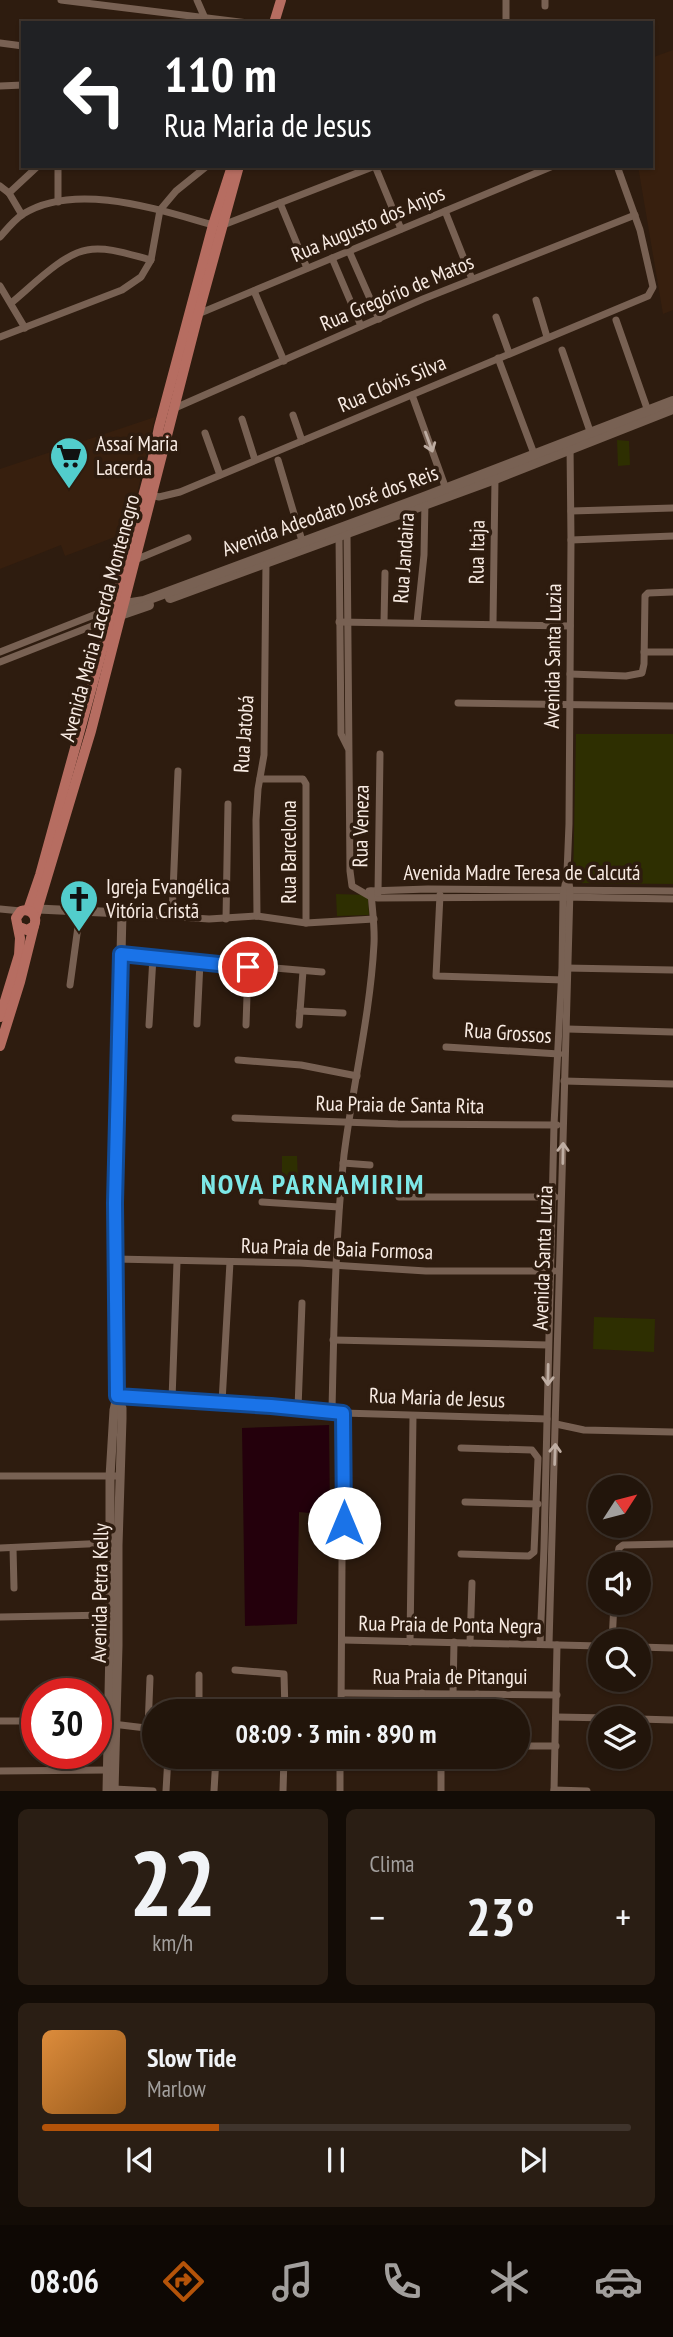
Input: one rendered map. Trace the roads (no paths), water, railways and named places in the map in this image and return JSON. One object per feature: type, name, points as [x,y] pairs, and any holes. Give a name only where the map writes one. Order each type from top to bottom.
[{"type":"main road","points":[[275,21],[281,0]]},
{"type":"main road","name":"Avenida Maria Lacerda Montenegro","points":[[117,611],[134,560],[147,495],[175,408],[232,168]]},
{"type":"main road","name":"Avenida Maria Lacerda Montenegro","points":[[0,1017],[117,611],[218,225],[238,168]]},
{"type":"main road","name":"Avenida Adeodato José dos Reis","points":[[425,501],[446,489],[570,445],[649,414],[673,401]]},
{"type":"main road","name":"Avenida Adeodato José dos Reis","points":[[649,414],[673,410]]},
{"type":"main road","name":"Avenida Adeodato José dos Reis","points":[[117,611],[425,501],[495,479],[536,458]]},
{"type":"main road","name":"Avenida Maria Lacerda Montenegro","points":[[0,1046],[24,970],[27,917]]},
{"type":"street","points":[[61,0],[235,21]]},
{"type":"street","points":[[139,0],[144,9]]},
{"type":"street","points":[[197,0],[204,16]]},
{"type":"street","points":[[506,0],[506,21]]},
{"type":"street","points":[[0,43],[21,46]]},
{"type":"street","points":[[0,86],[21,85]]},
{"type":"street","points":[[9,193],[36,168]]},
{"type":"street","points":[[58,168],[58,202]]},
{"type":"street","points":[[0,337],[122,290],[142,277],[151,260],[160,210],[176,191],[205,168]]},
{"type":"street","points":[[0,237],[22,215],[39,206],[58,202],[105,200],[133,203],[218,225],[370,168]]},
{"type":"street","points":[[376,168],[401,229]]},
{"type":"street","name":"Rua Augusto dos Anjos","points":[[198,315],[548,168]]},
{"type":"street","points":[[618,168],[635,215]]},
{"type":"street","points":[[0,186],[9,193],[22,215]]},
{"type":"street","points":[[280,203],[307,268]]},
{"type":"street","points":[[445,211],[472,279]]},
{"type":"street","name":"Rua Gregório de Matos","points":[[175,408],[472,279],[635,215]]},
{"type":"street","name":"Rua Clóvis Silva","points":[[147,495],[168,496],[652,293],[649,268],[635,215]]},
{"type":"street","points":[[11,303],[66,259],[87,250],[118,252],[151,260]]},
{"type":"street","points":[[349,251],[379,319]]},
{"type":"street","points":[[332,258],[360,326]]},
{"type":"street","points":[[0,286],[25,328]]},
{"type":"street","points":[[254,291],[284,361]]},
{"type":"street","points":[[536,300],[547,337]]},
{"type":"street","points":[[496,317],[509,353]]},
{"type":"street","points":[[617,320],[649,414]]},
{"type":"street","points":[[562,350],[592,436]]},
{"type":"street","points":[[498,358],[536,458]]},
{"type":"street","points":[[412,395],[446,489]]},
{"type":"street","points":[[293,415],[302,441]]},
{"type":"street","points":[[242,419],[255,460]]},
{"type":"street","points":[[205,433],[220,475]]},
{"type":"street","name":"Avenida Santa Luzia","points":[[549,1644],[556,1424],[554,1125],[558,1036],[566,968],[570,445]]},
{"type":"street","points":[[278,460],[303,545]]},
{"type":"street","name":"Rua Itaja","points":[[494,625],[495,479]]},
{"type":"street","name":"Rua Jandaira","points":[[417,622],[424,555],[425,501]]},
{"type":"street","points":[[571,511],[673,508]]},
{"type":"street","points":[[332,1410],[334,1266],[339,1207],[348,1122],[369,994],[374,919],[372,894],[356,890],[351,882],[349,750],[341,734],[343,530]]},
{"type":"street","points":[[571,541],[673,536]]},
{"type":"street","points":[[134,560],[188,538]]},
{"type":"street","name":"Rua Jatobá","points":[[257,916],[256,820],[264,755],[265,559]]},
{"type":"street","points":[[384,622],[385,573]]},
{"type":"street","points":[[570,674],[639,674],[644,668],[645,596],[648,593],[673,592]]},
{"type":"street","name":"Avenida Adeodato José dos Reis","points":[[0,652],[44,639],[117,611]]},
{"type":"street","name":"Avenida Adeodato José dos Reis","points":[[0,662],[44,639],[117,611]]},
{"type":"street","points":[[343,622],[570,626]]},
{"type":"street","points":[[644,652],[673,652]]},
{"type":"street","points":[[458,703],[673,706]]},
{"type":"street","name":"Rua Veneza","points":[[372,894],[380,754]]},
{"type":"street","points":[[172,916],[178,771]]},
{"type":"street","name":"Rua Barcelona","points":[[260,779],[303,779],[305,782],[306,923]]},
{"type":"street","points":[[226,919],[228,804]]},
{"type":"street","name":"Avenida Madre Teresa de Calcutá","points":[[372,894],[673,891]]},
{"type":"street","points":[[440,894],[436,976],[565,980]]},
{"type":"street","name":"Avenida Madre Teresa de Calcutá","points":[[567,894],[673,899]]},
{"type":"street","points":[[0,911],[27,917],[80,912],[226,919],[257,916],[306,923],[374,919]]},
{"type":"street","points":[[70,985],[80,912]]},
{"type":"street","name":"Avenida Petra Kelly","points":[[112,1713],[118,1646],[114,1410],[117,1396],[115,1259],[122,913]]},
{"type":"street","points":[[121,954],[322,972]]},
{"type":"street","points":[[149,1025],[153,957]]},
{"type":"street","points":[[197,1024],[200,962]]},
{"type":"street","points":[[247,1026],[248,967]]},
{"type":"street","points":[[566,968],[673,970]]},
{"type":"street","points":[[299,1025],[303,971]]},
{"type":"street","name":"Avenida Santa Luzia","points":[[549,1644],[541,1504],[547,1419],[548,1345],[562,1198],[567,1054],[565,980]]},
{"type":"street","points":[[300,1011],[343,1013]]},
{"type":"street","points":[[558,1036],[567,1033],[673,1032]]},
{"type":"street","name":"Rua Grossos","points":[[446,1047],[567,1054]]},
{"type":"street","points":[[238,1060],[301,1065],[357,1076]]},
{"type":"street","points":[[556,1081],[673,1084]]},
{"type":"street","name":"Rua Praia de Santa Rita","points":[[235,1118],[563,1125]]},
{"type":"street","points":[[344,1163],[370,1165]]},
{"type":"street","points":[[399,1197],[562,1198]]},
{"type":"street","points":[[262,1202],[339,1207]]},
{"type":"street","name":"Rua Praia de Baia Formosa","points":[[115,1259],[426,1271],[554,1271]]},
{"type":"street","points":[[172,1399],[177,1262]]},
{"type":"street","points":[[222,1402],[230,1262]]},
{"type":"street","points":[[298,1408],[302,1303]]},
{"type":"street","points":[[333,1340],[548,1345]]},
{"type":"street","name":"Rua Maria de Jesus","points":[[117,1396],[332,1410],[343,1413],[547,1419]]},
{"type":"street","points":[[342,1699],[343,1413]]},
{"type":"street","points":[[410,1642],[414,1416]]},
{"type":"street","points":[[556,1424],[583,1430],[673,1432]]},
{"type":"street","points":[[461,1448],[535,1452],[538,1458],[541,1504],[535,1550],[532,1554],[461,1554]]},
{"type":"street","points":[[0,1476],[115,1476]]},
{"type":"street","name":"Avenida Petra Kelly","points":[[111,1678],[108,1543],[115,1476]]},
{"type":"street","points":[[465,1502],[541,1504]]},
{"type":"street","points":[[0,1548],[108,1543]]},
{"type":"street","points":[[618,1552],[623,1545],[673,1544]]},
{"type":"street","points":[[13,1548],[14,1588]]},
{"type":"street","points":[[470,1643],[472,1583]]},
{"type":"street","points":[[0,1617],[110,1615]]},
{"type":"street","name":"Rua Praia de Ponta Negra","points":[[343,1640],[588,1646]]},
{"type":"street","points":[[453,1694],[454,1642]]},
{"type":"street","points":[[549,1644],[557,1695],[554,1791],[587,1791]]},
{"type":"street","points":[[651,1647],[673,1648]]},
{"type":"street","points":[[235,1670],[284,1674],[285,1699]]},
{"type":"street","points":[[199,1675],[199,1699]]},
{"type":"street","points":[[150,1678],[150,1699]]},
{"type":"street","name":"Rua Praia de Pitangui","points":[[342,1693],[557,1695]]},
{"type":"street","points":[[422,1693],[422,1699]]},
{"type":"street","points":[[477,1694],[477,1699]]},
{"type":"street","points":[[557,1717],[588,1718]]},
{"type":"street","points":[[651,1719],[673,1720]]},
{"type":"street","points":[[0,1721],[21,1721]]},
{"type":"street","points":[[112,1724],[142,1727]]},
{"type":"street","points":[[530,1746],[556,1746]]},
{"type":"street","name":"Avenida Petra Kelly","points":[[112,1769],[112,1790]]},
{"type":"street","points":[[166,1791],[167,1769]]},
{"type":"street","points":[[214,1791],[215,1769]]},
{"type":"street","points":[[283,1791],[284,1769]]},
{"type":"street","points":[[340,1769],[340,1791]]},
{"type":"street","points":[[441,1769],[442,1791]]},
{"type":"street","points":[[0,1772],[107,1770]]},
{"type":"street","name":"Avenida Petra Kelly","points":[[107,1770],[112,1790]]},
{"type":"street","points":[[112,1790],[153,1791]]},
{"type":"place","name":"Assaí Maria Lacerda","points":[[69,490]]},
{"type":"place","name":"Igreja Evangélica Vitória Cristã","points":[[79,933]]},
{"type":"district","name":"NOVA PARNAMIRIM","points":[[313,1184]]}]
